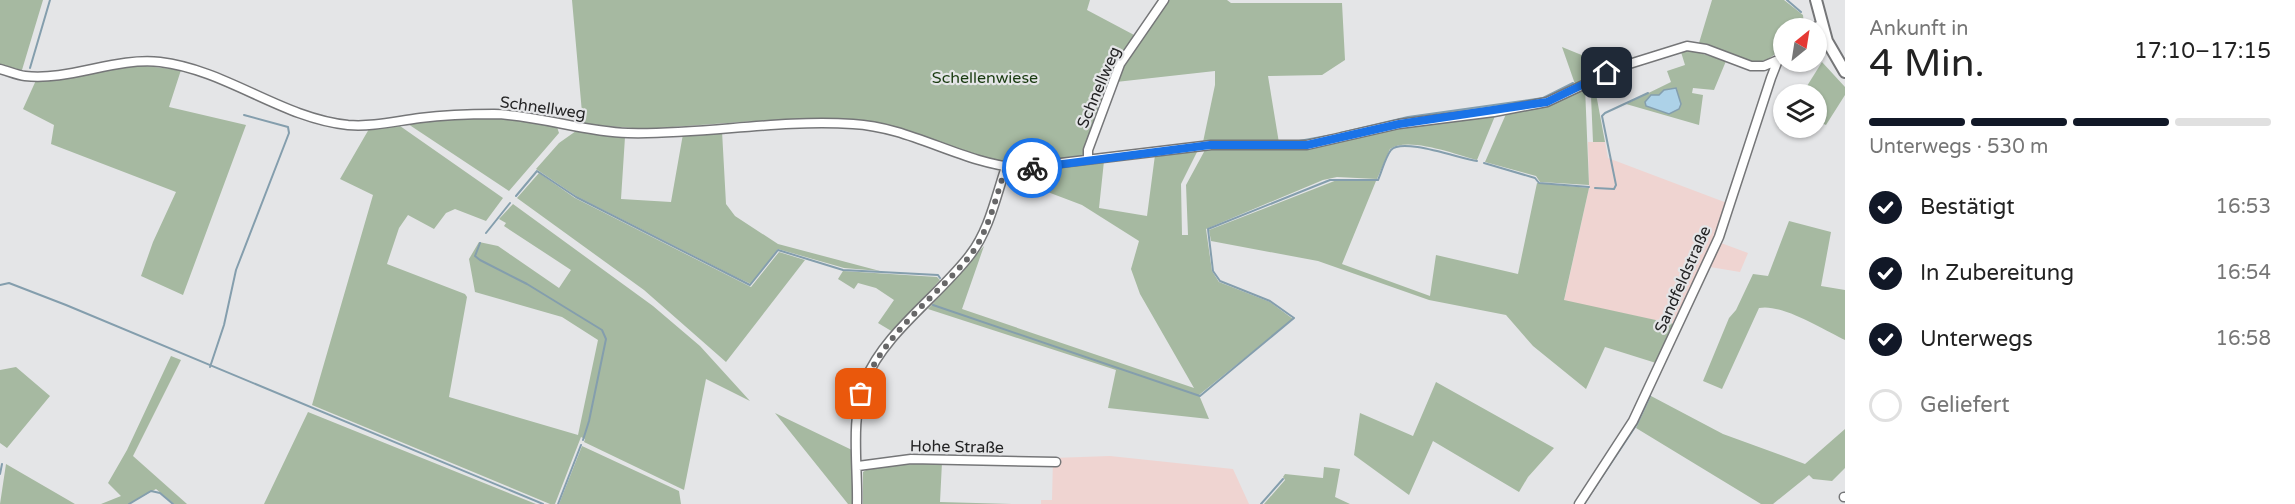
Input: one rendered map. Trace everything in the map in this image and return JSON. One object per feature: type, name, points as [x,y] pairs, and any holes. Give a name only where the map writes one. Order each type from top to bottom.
[{"type":"street","name":"Schnellweg","points":[[1088,159],[1088,150],[1120,64],[1164,0]]},
{"type":"street","points":[[1815,0],[1816,18]]},
{"type":"street","points":[[1827,44],[1845,72]]},
{"type":"street","name":"Schnellweg","points":[[0,69],[26,76],[63,74],[136,61],[161,62],[207,73],[298,112],[345,125],[365,126],[422,117],[493,114],[628,133],[770,124],[854,124],[904,134],[1006,167],[1037,168],[1088,159],[1210,145],[1307,145],[1399,124],[1547,102],[1626,65],[1686,46],[1706,49],[1751,66],[1764,66],[1773,61]]},
{"type":"street","name":"Sandfeldstraße","points":[[1579,504],[1633,421],[1719,237],[1776,72]]},
{"type":"street","points":[[857,504],[857,414],[861,394],[871,369],[885,349],[970,256],[982,236],[1006,167]]},
{"type":"street","name":"Hohe Straße","points":[[858,466],[911,459],[1056,462]]},
{"type":"shaded area","points":[[1588,142],[1605,142],[1608,158],[1727,203],[1707,254],[1674,324],[1564,301],[1589,188]]},
{"type":"shaded area","points":[[1721,243],[1748,253],[1740,272],[1710,267]]},
{"type":"shaded area","points":[[1110,456],[1233,469],[1249,504],[1041,504],[1041,500],[1052,500],[1053,458]]},
{"type":"green space","points":[[0,0],[43,0],[22,70],[0,65]]},
{"type":"green space","name":"Schellenwiese","points":[[572,0],[1090,0],[1087,10],[1136,36],[1082,157],[1018,164],[994,160],[881,124],[822,119],[645,129],[583,124]]},
{"type":"green space","points":[[1167,0],[1227,0],[1231,3],[1342,3],[1345,60],[1322,75],[1268,76],[1279,143],[1203,142],[1215,85],[1215,71],[1116,82],[1123,65]]},
{"type":"green space","points":[[1712,0],[1784,0],[1803,15],[1803,18],[1773,18],[1773,56],[1762,61],[1753,62],[1699,43]]},
{"type":"green space","points":[[1562,47],[1611,67],[1575,84]]},
{"type":"green space","points":[[1690,50],[1726,61],[1714,90],[1693,88],[1692,93],[1703,95],[1699,125],[1626,104],[1671,82],[1667,71],[1685,65],[1681,52]]},
{"type":"green space","points":[[136,65],[181,70],[169,107],[246,125],[183,295],[141,276],[153,242],[176,192],[51,144],[54,125],[23,109],[37,78]]},
{"type":"green space","points":[[1827,67],[1845,87],[1845,95],[1827,123],[1827,84],[1808,84],[1816,72],[1827,72]]},
{"type":"green space","points":[[1594,83],[1605,142],[1593,142],[1591,96]]},
{"type":"green space","points":[[1585,87],[1589,185],[1540,182],[1536,176],[1485,162],[1506,114],[1547,106]]},
{"type":"green space","points":[[1495,116],[1477,160],[1420,145],[1398,146],[1390,149],[1377,179],[1337,177],[1323,180],[1206,229],[1212,271],[1219,282],[1270,302],[1293,319],[1199,395],[1209,419],[1108,408],[1116,370],[928,309],[984,246],[962,309],[1194,388],[1140,294],[1131,269],[1139,241],[1082,205],[1008,177],[1018,172],[1104,161],[1099,208],[1147,216],[1155,155],[1198,150],[1181,184],[1182,235],[1188,235],[1186,185],[1205,150],[1308,149],[1406,127]]},
{"type":"green space","points":[[456,119],[508,119],[557,127],[559,133],[509,191],[408,124]]},
{"type":"green space","points":[[400,126],[503,198],[486,221],[455,209],[446,213],[434,229],[408,215],[399,228],[387,264],[465,294],[467,297],[449,397],[578,435],[598,340],[562,317],[475,292],[469,259],[479,242],[498,246],[559,288],[571,270],[504,226],[506,223],[499,219],[513,204],[653,306],[700,346],[750,401],[706,379],[684,490],[584,442],[585,439],[581,437],[555,504],[550,504],[312,405],[373,195],[340,179],[369,129]]},
{"type":"green space","points":[[576,131],[625,137],[621,199],[671,202],[683,134],[722,131],[726,204],[735,216],[778,244],[880,271],[844,268],[778,249],[751,284],[576,196],[536,169],[559,143]]},
{"type":"green space","points":[[539,173],[575,198],[751,287],[779,252],[805,260],[726,362],[644,290],[517,198]]},
{"type":"green space","points":[[1337,180],[1376,181],[1342,264],[1430,296],[1436,255],[1518,274],[1537,183],[1589,188],[1564,300],[1674,324],[1656,363],[1605,347],[1586,389],[1533,346],[1506,315],[1429,300],[1318,261],[1211,241],[1209,230]]},
{"type":"green space","points":[[1789,221],[1831,232],[1821,286],[1845,290],[1845,340],[1790,313],[1779,309],[1759,308],[1722,389],[1703,381],[1729,318],[1736,310],[1753,274],[1768,276]]},
{"type":"green space","points":[[843,271],[937,277],[940,280],[893,332],[878,323],[894,300],[876,288],[858,283],[854,289],[838,279]]},
{"type":"green space","points":[[171,356],[181,360],[133,456],[187,504],[174,504],[156,489],[129,504],[101,504],[121,496],[108,483],[127,450]]},
{"type":"green space","points":[[16,367],[50,396],[7,448],[0,443],[0,370]]},
{"type":"green space","points":[[1436,382],[1554,448],[1528,477],[1519,492],[1433,441],[1409,495],[1354,455],[1360,413],[1413,436]]},
{"type":"green space","points":[[1651,396],[1723,434],[1805,464],[1845,429],[1845,468],[1832,481],[1813,479],[1809,475],[1773,504],[1761,504],[1636,428]]},
{"type":"green space","points":[[308,412],[536,504],[264,504]]},
{"type":"green space","points":[[775,413],[852,450],[854,504],[848,504]]},
{"type":"green space","points":[[582,446],[679,491],[681,504],[559,504]]},
{"type":"green space","points":[[942,462],[940,502],[1012,504],[863,504],[863,472],[871,467]]},
{"type":"green space","points":[[6,464],[75,504],[0,504]]},
{"type":"green space","points":[[1324,467],[1340,469],[1335,497],[1350,504],[1264,504],[1285,480],[1283,477],[1285,474],[1323,478]]},
{"type":"water","points":[[1676,88],[1681,104],[1679,109],[1669,114],[1646,106],[1645,102],[1651,95],[1659,95],[1664,90]]},
{"type":"waterway","points":[[30,68],[50,0]]},
{"type":"waterway","points":[[1787,0],[1801,12]]},
{"type":"waterway","points":[[1340,133],[1408,117],[1543,98],[1573,83]]},
{"type":"waterway","points":[[1595,188],[1614,189],[1616,185],[1602,116],[1648,93]]},
{"type":"waterway","points":[[210,367],[224,325],[236,270],[289,133],[288,127],[244,115]]},
{"type":"waterway","points":[[1299,141],[1332,135]]},
{"type":"waterway","points":[[933,305],[1200,396],[1294,318],[1270,301],[1220,281],[1213,271],[1208,229],[1330,180],[1378,180],[1389,153],[1397,147],[1419,147],[1477,161]]},
{"type":"waterway","points":[[1484,163],[1535,178],[1539,183],[1589,187]]},
{"type":"waterway","points":[[516,196],[537,171],[576,197],[750,285],[778,250],[843,270],[938,275],[940,278]]},
{"type":"waterway","points":[[486,233],[510,203]]},
{"type":"waterway","points":[[480,243],[475,256],[480,260],[527,284],[602,330],[606,339],[583,440]]},
{"type":"waterway","points":[[0,285],[9,283],[66,305],[543,504]]},
{"type":"waterway","points":[[1584,504],[1637,424],[1650,396]]},
{"type":"waterway","points":[[558,504],[581,445]]},
{"type":"waterway","points":[[0,474],[2,464]]},
{"type":"waterway","points":[[1261,504],[1283,479]]},
{"type":"waterway","points":[[129,504],[151,491],[160,493],[173,504]]},
{"type":"way so far","points":[[861,394],[864,382],[885,349],[970,256],[982,236],[1006,167],[1032,168]]},
{"type":"route","points":[[1032,168],[1210,145],[1279,147],[1307,145],[1399,124],[1494,112],[1547,102],[1607,73]]}]
